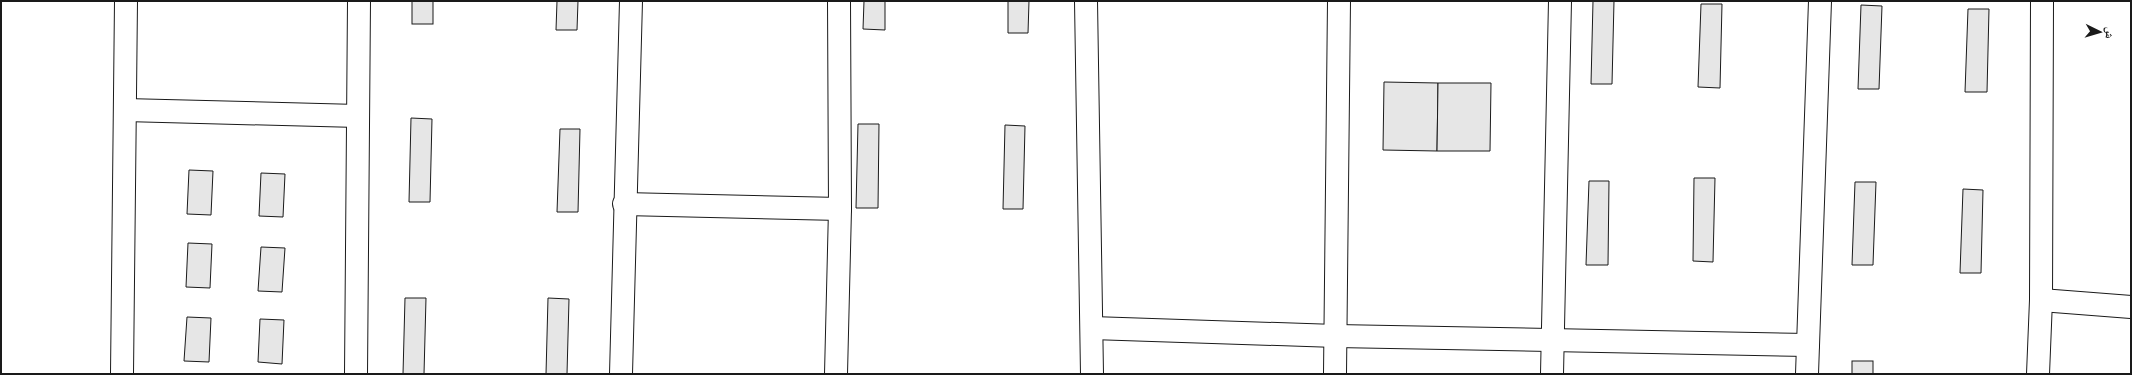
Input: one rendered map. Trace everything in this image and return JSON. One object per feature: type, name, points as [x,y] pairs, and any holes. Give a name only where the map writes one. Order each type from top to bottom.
[{"type":"street","points":[[122,374],[126,1]]},
{"type":"street","points":[[356,374],[359,1]]},
{"type":"street","points":[[621,374],[624,204],[631,1]]},
{"type":"street","points":[[836,374],[840,209],[839,1]]},
{"type":"street","points":[[1086,1],[1092,374]]},
{"type":"street","points":[[1335,374],[1340,1]]},
{"type":"street","points":[[1552,374],[1560,1]]},
{"type":"street","points":[[1807,374],[1820,1]]},
{"type":"street","points":[[2038,374],[2041,300],[2042,1]]},
{"type":"street","points":[[125,110],[358,116]]},
{"type":"street","points":[[624,204],[840,209]]},
{"type":"street","points":[[2041,300],[2131,307]]},
{"type":"street","points":[[1092,328],[1336,336],[1808,345]]},
{"type":"building","points":[[412,1],[433,1],[433,24],[412,24]]},
{"type":"building","points":[[557,1],[578,1],[577,30],[556,30]]},
{"type":"building","points":[[864,1],[885,1],[885,30],[863,29]]},
{"type":"building","points":[[1008,1],[1029,1],[1028,33],[1008,33]]},
{"type":"building","points":[[1593,1],[1614,1],[1612,84],[1591,84]]},
{"type":"building","points":[[1701,4],[1722,4],[1720,88],[1698,87]]},
{"type":"building","points":[[1861,5],[1882,6],[1879,89],[1858,89]]},
{"type":"building","points":[[1968,9],[1989,9],[1987,92],[1965,92]]},
{"type":"building","points":[[1384,82],[1438,83],[1437,151],[1383,150]]},
{"type":"building","points":[[1438,83],[1491,83],[1490,151],[1437,151]]},
{"type":"building","points":[[411,118],[432,119],[430,202],[409,202]]},
{"type":"building","points":[[858,124],[879,124],[878,208],[856,208]]},
{"type":"building","points":[[1005,125],[1025,126],[1023,209],[1003,209]]},
{"type":"building","points":[[560,129],[580,129],[578,212],[557,212]]},
{"type":"building","points":[[189,170],[213,171],[211,215],[187,214]]},
{"type":"building","points":[[261,173],[285,174],[283,217],[259,216]]},
{"type":"building","points":[[1694,178],[1715,178],[1713,262],[1693,261]]},
{"type":"building","points":[[1589,181],[1609,181],[1608,265],[1586,265]]},
{"type":"building","points":[[1855,182],[1876,182],[1873,265],[1852,265]]},
{"type":"building","points":[[1963,189],[1983,190],[1981,273],[1960,273]]},
{"type":"building","points":[[188,243],[212,244],[210,288],[186,287]]},
{"type":"building","points":[[261,247],[285,248],[282,292],[258,291]]},
{"type":"building","points":[[405,298],[426,298],[424,374],[403,374]]},
{"type":"building","points":[[548,298],[569,299],[567,374],[546,374]]},
{"type":"building","points":[[187,317],[211,318],[209,362],[184,361]]},
{"type":"building","points":[[260,319],[284,320],[282,364],[258,362]]},
{"type":"building","points":[[1852,361],[1873,361],[1873,374],[1852,374]]}]
